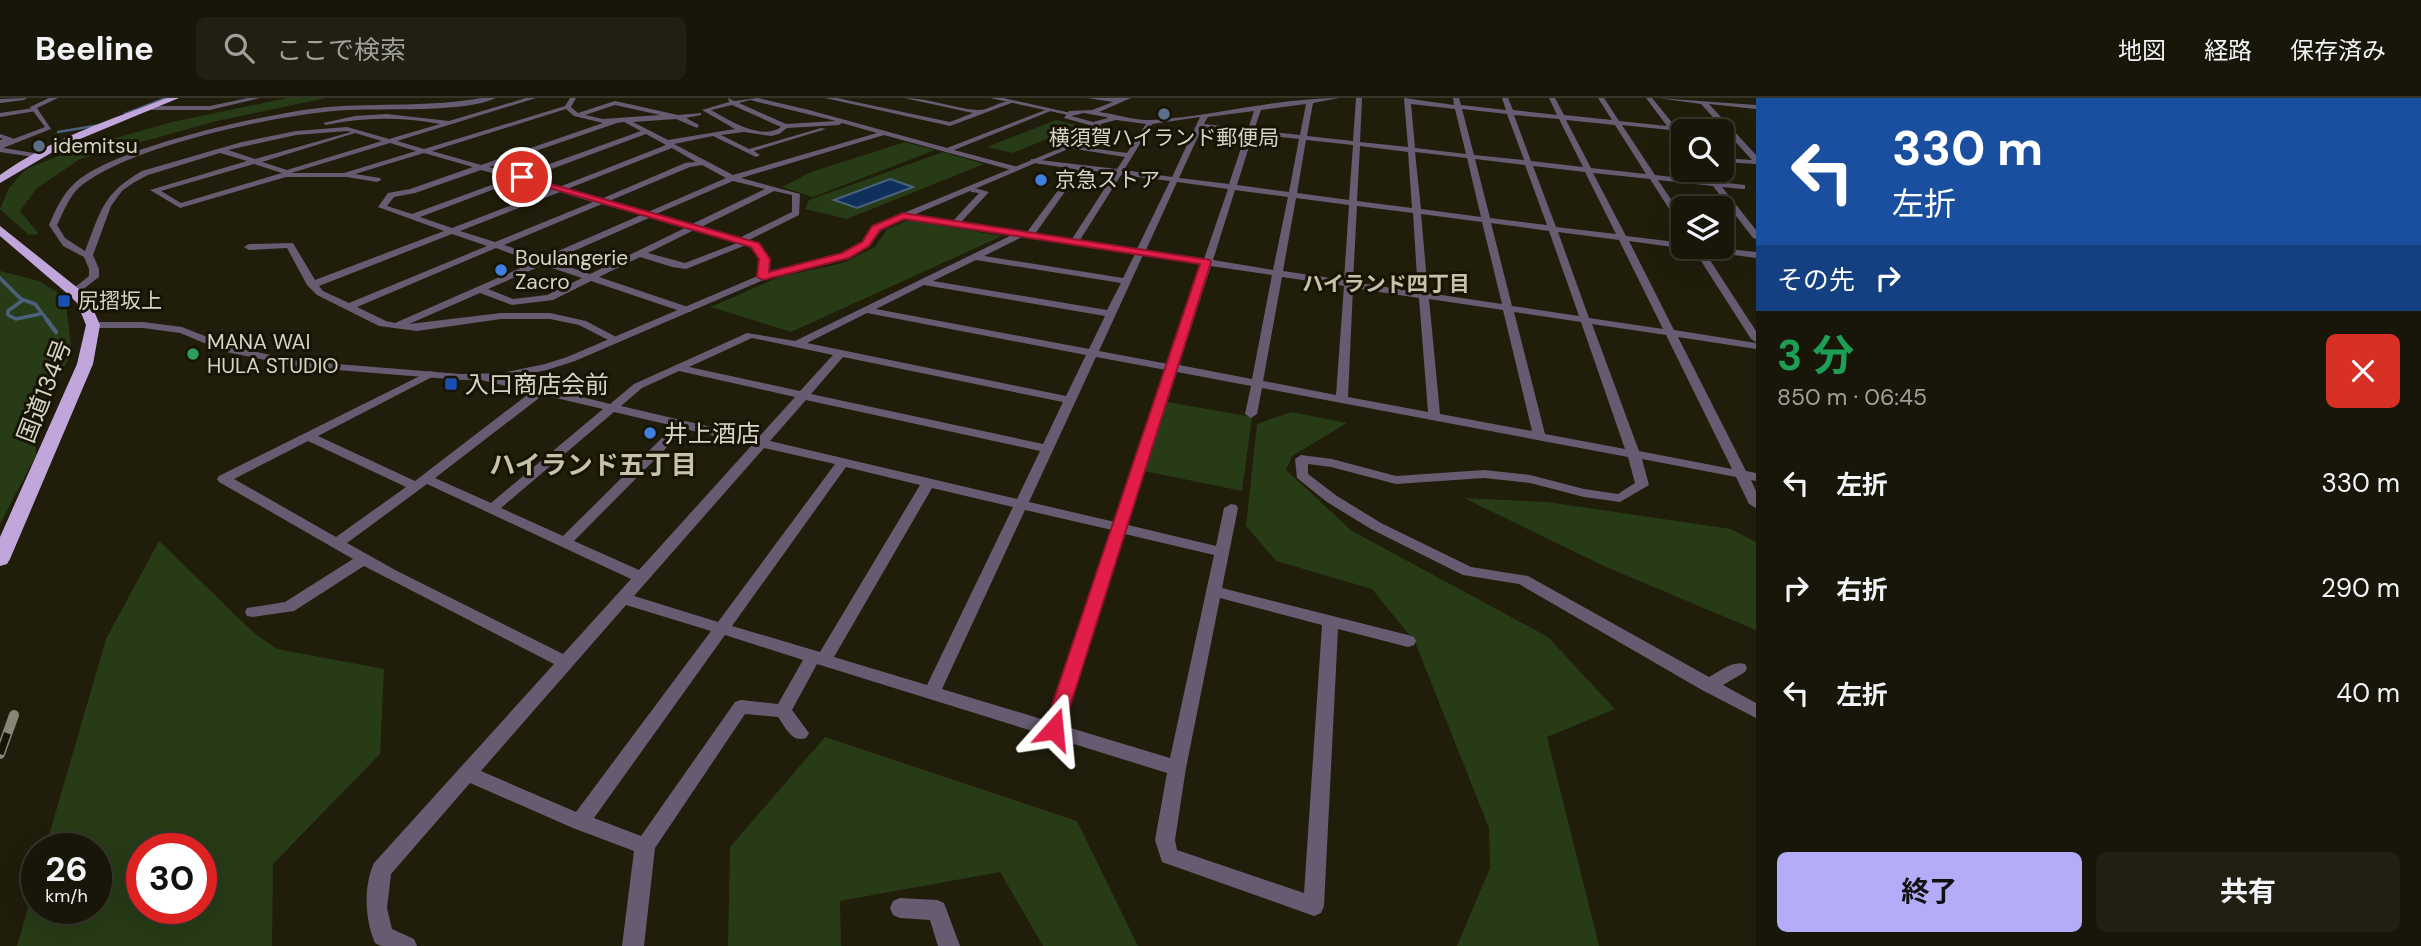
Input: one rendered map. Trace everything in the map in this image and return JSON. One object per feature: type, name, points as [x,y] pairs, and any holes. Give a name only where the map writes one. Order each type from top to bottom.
[{"type":"highway","points":[[0,180],[37,156],[175,98]]},
{"type":"highway","name":"国道134号","points":[[0,230],[74,292],[83,302],[93,325],[82,374],[0,559]]},
{"type":"street","points":[[0,101],[23,98]]},
{"type":"street","points":[[34,110],[37,104],[55,98]]},
{"type":"street","points":[[152,108],[210,108],[257,98]]},
{"type":"street","points":[[88,255],[73,250],[58,238],[53,225],[65,199],[79,184],[115,163],[169,146],[298,113],[336,108],[452,104],[493,98]]},
{"type":"street","points":[[360,131],[154,190],[180,205],[533,98]]},
{"type":"street","points":[[345,175],[567,107],[573,98]]},
{"type":"street","points":[[828,98],[950,124]]},
{"type":"street","points":[[860,105],[878,98]]},
{"type":"street","points":[[907,98],[982,113]]},
{"type":"street","points":[[993,98],[1068,113],[1094,112],[1114,118],[1150,122],[1203,120],[1258,108],[1336,98]]},
{"type":"street","points":[[1090,98],[1125,99]]},
{"type":"street","points":[[1342,399],[1359,98]]},
{"type":"street","points":[[1505,98],[1642,485],[1620,498],[1584,493],[1530,479],[1484,474],[1396,480],[1332,463],[1301,459],[1302,475],[1332,499],[1376,526],[1468,571],[1523,580],[1756,712]]},
{"type":"street","points":[[1552,98],[1756,504]]},
{"type":"street","points":[[1601,98],[1671,206]]},
{"type":"street","points":[[1649,98],[1671,127]]},
{"type":"street","points":[[1661,98],[1755,107]]},
{"type":"street","points":[[739,128],[705,110],[732,101],[750,99],[886,132],[1015,169]]},
{"type":"street","points":[[1094,112],[1125,99]]},
{"type":"street","points":[[1434,417],[1407,100],[1457,103],[1510,112],[1671,128]]},
{"type":"street","points":[[732,101],[785,126],[849,123]]},
{"type":"street","points":[[1033,107],[1044,101]]},
{"type":"street","points":[[929,131],[1011,102]]},
{"type":"street","points":[[1251,414],[1310,102]]},
{"type":"street","points":[[1703,102],[1718,119]]},
{"type":"street","points":[[577,116],[615,103],[678,117],[697,126]]},
{"type":"street","points":[[1457,103],[1539,436]]},
{"type":"street","points":[[567,107],[577,116],[620,120],[699,114]]},
{"type":"street","points":[[1054,729],[1258,108]]},
{"type":"street","points":[[0,115],[34,110]]},
{"type":"street","points":[[0,147],[49,128],[34,110]]},
{"type":"street","points":[[947,150],[1051,110]]},
{"type":"street","points":[[1068,113],[1066,116],[1069,118],[1098,124],[1114,118]]},
{"type":"street","points":[[74,292],[94,276],[88,255],[110,197],[125,183],[145,173],[346,118],[424,118],[449,123]]},
{"type":"street","points":[[641,254],[687,266],[744,241],[796,213],[796,194],[771,190],[732,178],[620,120],[412,191],[391,195],[382,206],[687,310]]},
{"type":"street","points":[[1203,120],[1251,131],[1742,187]]},
{"type":"street","points":[[932,692],[1203,120]]},
{"type":"street","points":[[1075,242],[1150,122]]},
{"type":"street","points":[[748,151],[849,123]]},
{"type":"street","points":[[481,377],[547,368],[763,277],[845,255],[865,244],[876,228],[1098,133],[1098,124]]},
{"type":"street","points":[[312,285],[669,145],[746,130],[769,133],[781,131],[785,126]]},
{"type":"street","points":[[308,130],[360,131],[744,241],[755,245],[764,259],[763,277]]},
{"type":"street","points":[[412,217],[645,132]]},
{"type":"street","points":[[396,326],[732,178],[886,132]]},
{"type":"street","points":[[716,135],[777,165]]},
{"type":"street","points":[[908,139],[918,135]]},
{"type":"street","points":[[0,136],[10,139],[0,147]]},
{"type":"street","points":[[867,137],[888,144]]},
{"type":"street","points":[[1734,137],[1756,161]]},
{"type":"street","points":[[0,147],[37,156]]},
{"type":"street","points":[[1067,147],[1129,155]]},
{"type":"street","points":[[1746,149],[1756,150]]},
{"type":"street","points":[[223,151],[287,173],[345,175],[377,180]]},
{"type":"street","points":[[1734,160],[1756,161]]},
{"type":"street","points":[[1034,161],[1671,244]]},
{"type":"street","points":[[348,307],[688,165],[701,163]]},
{"type":"street","points":[[797,344],[1025,234],[1079,167]]},
{"type":"street","points":[[1716,184],[1756,236]]},
{"type":"street","points":[[480,289],[512,302],[549,298],[771,190]]},
{"type":"street","points":[[955,224],[985,192],[974,190]]},
{"type":"street","points":[[903,216],[1756,346]]},
{"type":"street","points":[[249,247],[290,245],[304,264],[312,285],[320,293],[383,324],[417,328],[500,316],[534,315],[582,323],[614,340]]},
{"type":"street","points":[[1734,252],[1756,255]]},
{"type":"street","points":[[975,257],[1126,281]]},
{"type":"street","points":[[1705,259],[1756,339]]},
{"type":"street","points":[[922,282],[1111,314]]},
{"type":"street","points":[[864,310],[1756,477]]},
{"type":"street","points":[[93,325],[143,325],[182,330],[230,350],[300,363],[481,377],[1223,552]]},
{"type":"street","points":[[492,509],[638,386],[751,335],[1071,400]]},
{"type":"street","points":[[405,946],[383,936],[377,908],[381,870],[841,353]]},
{"type":"street","points":[[679,368],[1047,449]]},
{"type":"street","points":[[429,374],[224,479],[364,559],[565,662]]},
{"type":"street","points":[[337,543],[421,483],[542,390]]},
{"type":"street","points":[[565,542],[683,425]]},
{"type":"street","points":[[308,436],[492,509],[641,577]]},
{"type":"street","points":[[580,822],[843,462]]},
{"type":"street","points":[[783,711],[928,482]]},
{"type":"street","points":[[1231,508],[1177,768],[1165,840],[1169,856],[1314,906],[1330,621]]},
{"type":"street","points":[[253,611],[289,607],[364,559]]},
{"type":"street","points":[[1215,592],[1408,641]]},
{"type":"street","points":[[622,598],[1177,768]]},
{"type":"street","points":[[1708,685],[1739,668]]},
{"type":"street","points":[[633,946],[645,846],[741,707],[783,711],[800,733]]},
{"type":"street","points":[[466,773],[580,822],[645,846]]},
{"type":"street","points":[[900,908],[937,910],[949,946]]},
{"type":"green space","points":[[287,98],[326,98],[213,122],[80,159],[37,188],[20,211],[39,234],[29,235],[0,209],[9,188],[26,169],[73,150],[172,122]]},
{"type":"green space","points":[[1056,120],[1080,126],[1012,153],[987,147]]},
{"type":"green space","points":[[905,142],[935,150],[813,197],[782,187],[811,172]]},
{"type":"green space","points":[[943,152],[984,164],[847,219],[805,209],[809,200]]},
{"type":"green space","points":[[909,220],[1002,236],[791,332],[711,307],[779,277],[843,263],[875,247],[887,229]]},
{"type":"green space","points":[[0,271],[39,281],[65,297],[72,353],[35,417],[36,455],[0,524]]},
{"type":"green space","points":[[1167,402],[1252,417],[1242,491],[1144,471]]},
{"type":"green space","points":[[1292,412],[1347,423],[1292,456],[1286,470],[1352,531],[1548,637],[1615,709],[1547,737],[1599,946],[1457,946],[1490,868],[1489,828],[1415,642],[1372,589],[1276,561],[1246,526],[1257,424]]},
{"type":"green space","points":[[1464,498],[1547,502],[1731,529],[1756,542],[1756,630],[1606,567]]},
{"type":"green space","points":[[159,541],[254,633],[277,649],[384,669],[380,754],[273,864],[272,946],[17,946],[23,924],[112,924],[112,833],[50,833],[106,639]]},
{"type":"green space","points":[[825,737],[1077,821],[1138,946],[1043,946],[1000,872],[840,901],[841,946],[728,946],[730,847]]},
{"type":"water","points":[[890,179],[913,187],[857,208],[834,200]]},
{"type":"waterway","points":[[125,114],[166,98]]},
{"type":"waterway","points":[[58,132],[100,125]]},
{"type":"waterway","points":[[0,278],[21,299],[35,304],[48,321]]},
{"type":"waterway","points":[[23,300],[8,311],[8,315],[16,319],[40,314]]},
{"type":"waterway","points":[[47,320],[56,332]]},
{"type":"railway","points":[[0,754],[14,715]]},
{"type":"place","name":"横須賀ハイランド郵便局","points":[[1164,114]]},
{"type":"place","name":"idemitsu","points":[[39,146]]},
{"type":"place","name":"京急ストア","points":[[1041,180]]},
{"type":"place","name":"Boulangerie Zacro","points":[[501,270]]},
{"type":"place","name":"尻摺坂上","points":[[64,301]]},
{"type":"place","name":"MANA WAI HULA STUDIO","points":[[193,354]]},
{"type":"place","name":"入口商店会前","points":[[451,384]]},
{"type":"place","name":"井上酒店","points":[[650,433]]},
{"type":"district","name":"ハイランド四丁目","points":[[1386,284]]},
{"type":"district","name":"ハイランド五丁目","points":[[593,465]]},
{"type":"route","points":[[522,177],[755,245],[764,259],[763,277],[778,271],[832,261],[859,249],[876,228],[903,216],[1206,262],[1054,729]]}]
